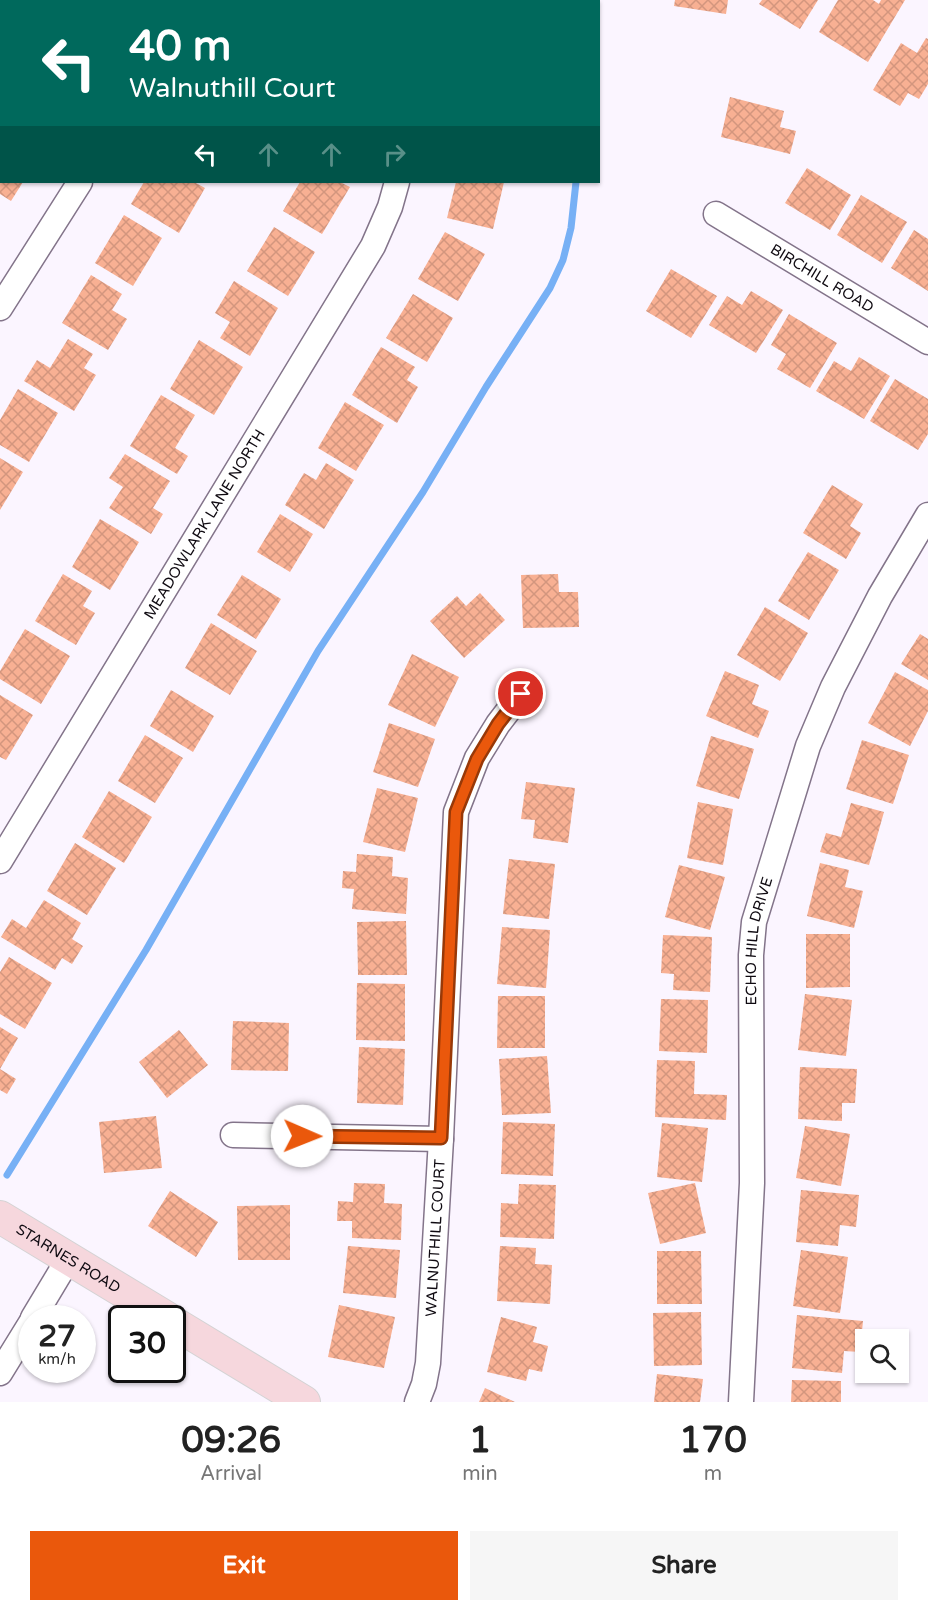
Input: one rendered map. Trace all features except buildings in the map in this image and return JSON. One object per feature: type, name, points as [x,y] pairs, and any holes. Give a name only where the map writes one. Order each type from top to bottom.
[{"type":"main road","name":"STARNES ROAD","points":[[0,1217],[146,1305]]},
{"type":"main road","points":[[186,1330],[304,1402]]},
{"type":"street","points":[[0,308],[79,183]]},
{"type":"street","name":"MEADOWLARK LANE NORTH","points":[[0,861],[373,246],[390,207],[397,183]]},
{"type":"street","name":"BIRCHILL ROAD","points":[[716,214],[928,342]]},
{"type":"street","name":"ECHO HILL DRIVE","points":[[741,1402],[752,1184],[754,922],[808,746],[833,687],[880,596],[928,515]]},
{"type":"street","name":"WALNUTHILL COURT","points":[[417,1402],[424,1384],[428,1363],[456,812],[477,759],[498,724],[521,694]]},
{"type":"street","points":[[233,1135],[441,1138]]},
{"type":"street","points":[[41,1305],[69,1258]]},
{"type":"street","points":[[0,1373],[18,1343]]},
{"type":"waterway","points":[[7,1175],[146,950],[318,651],[423,492],[486,387],[550,288],[563,260],[571,228],[576,183]]},
{"type":"route","points":[[302,1136],[441,1138],[456,812],[477,759],[498,724],[521,694]]}]
